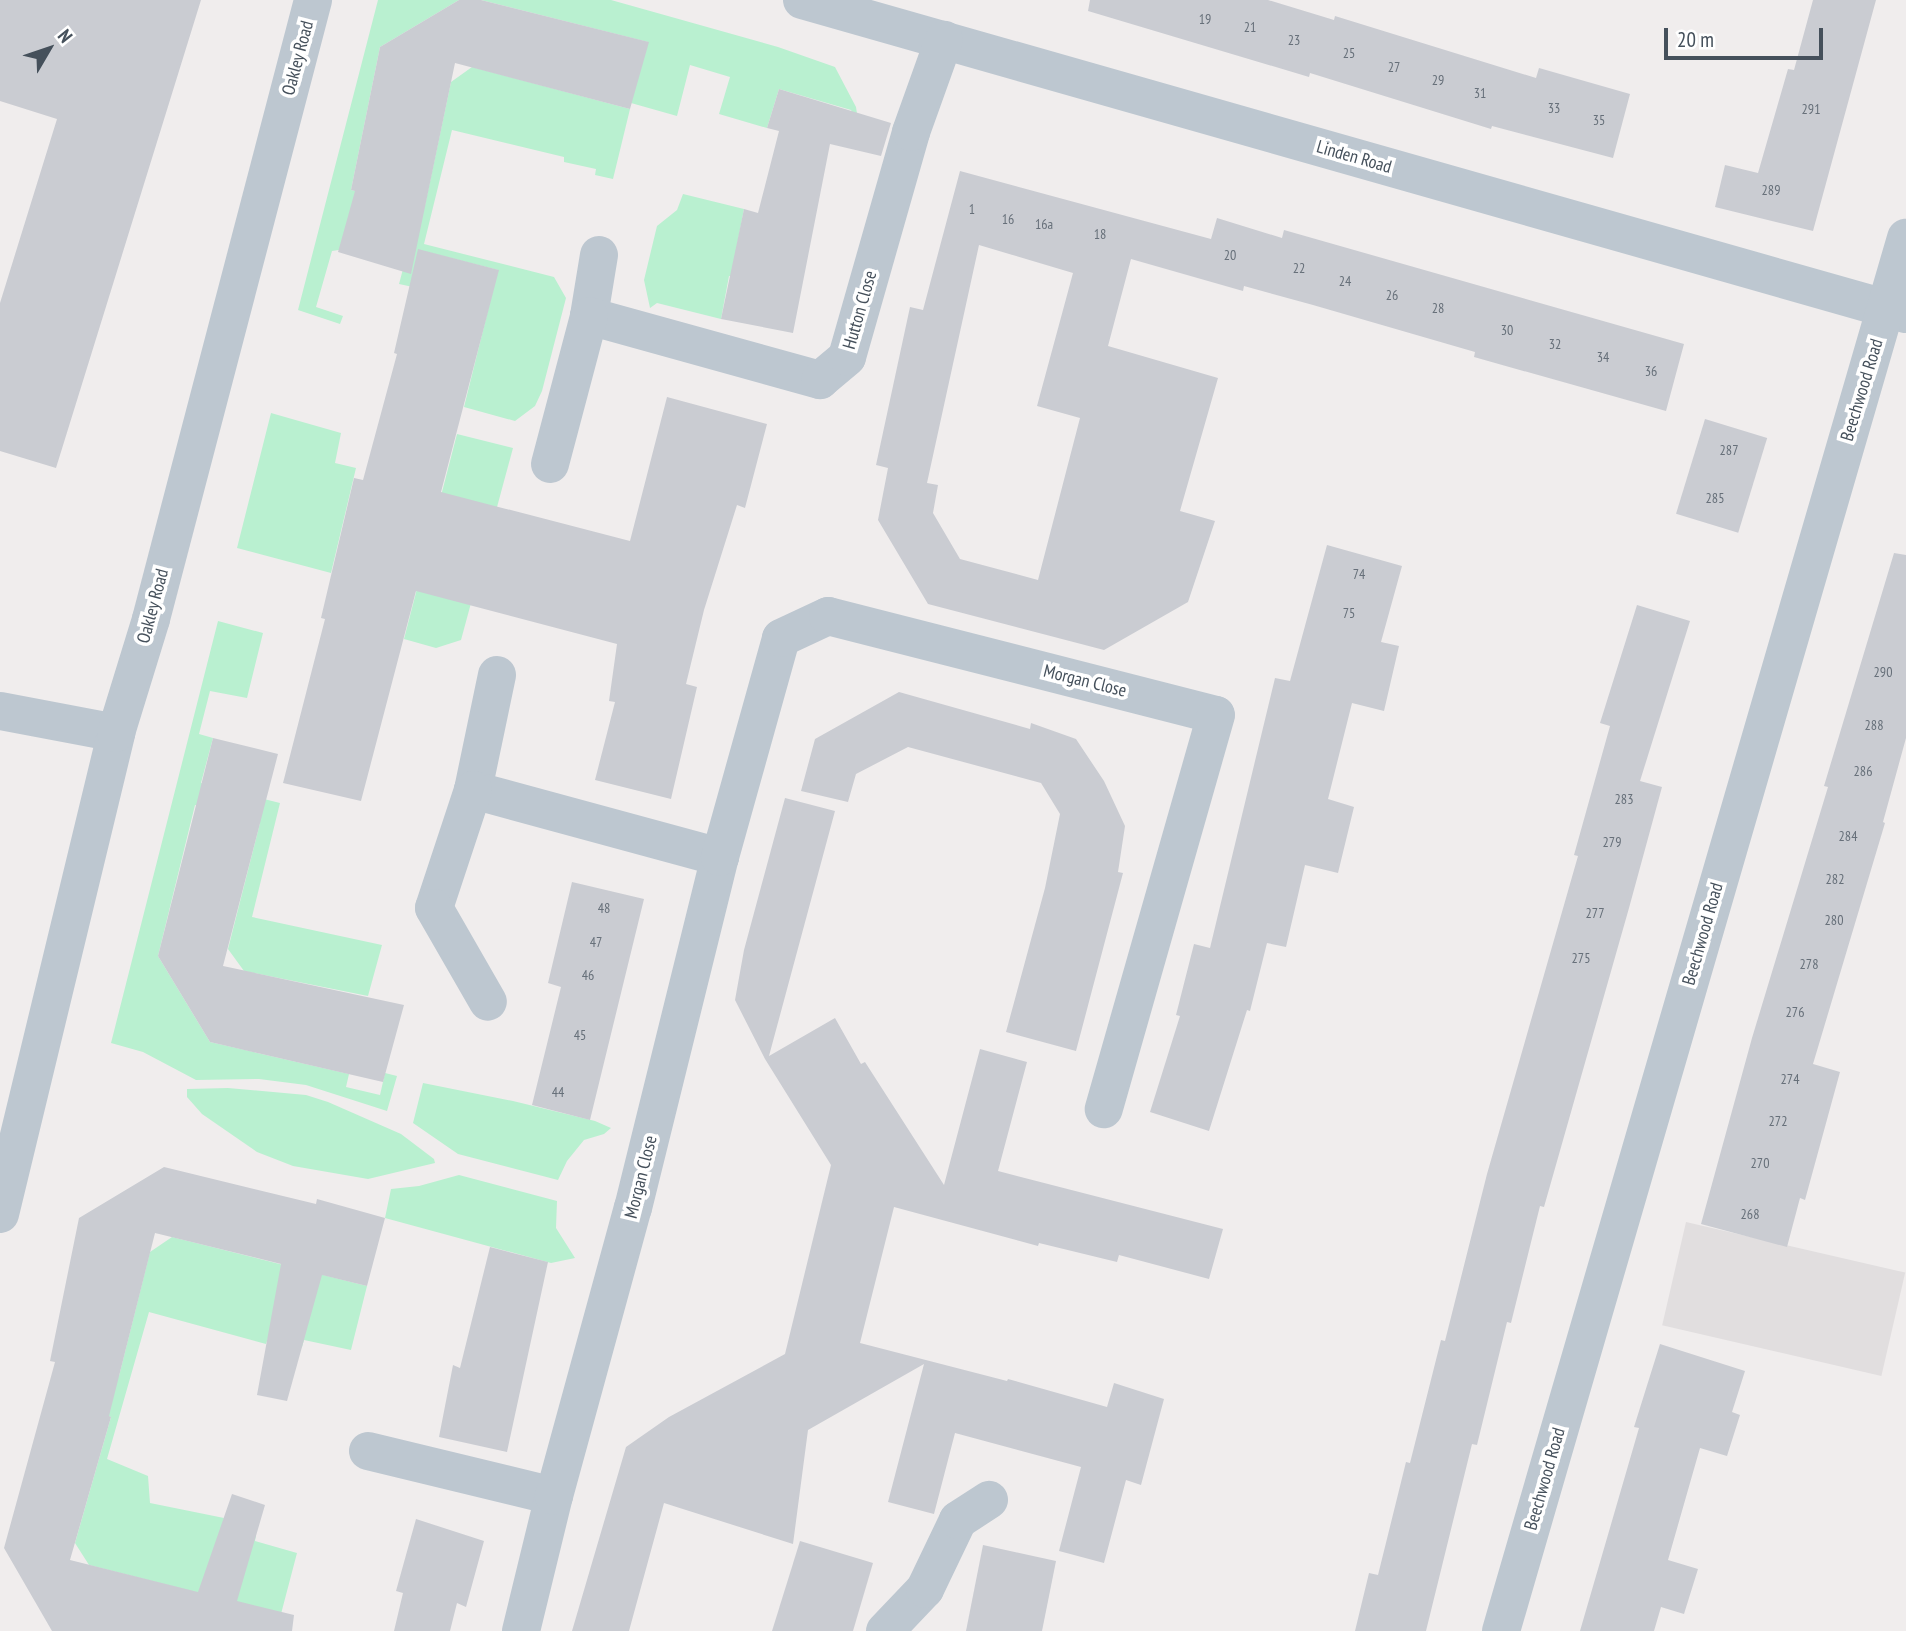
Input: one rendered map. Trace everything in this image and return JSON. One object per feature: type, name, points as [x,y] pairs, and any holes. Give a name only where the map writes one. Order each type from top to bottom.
[{"type":"street","name":"Oakley Road","points":[[0,1214],[116,733],[151,619],[313,0]]},
{"type":"street","name":"Linden Road","points":[[802,0],[1896,311]]},
{"type":"street","name":"Hutton Close","points":[[589,316],[821,380],[847,357],[911,132],[944,40]]},
{"type":"street","name":"Beechwood Road","points":[[1501,1631],[1852,416],[1896,311],[1906,238]]},
{"type":"street","points":[[550,464],[589,316],[599,256]]},
{"type":"street","name":"Morgan Close","points":[[521,1631],[554,1496],[633,1208],[720,857],[781,638],[828,616],[1216,715],[1104,1109]]},
{"type":"street","points":[[488,1002],[433,908],[473,790],[497,675]]},
{"type":"street","points":[[0,711],[116,733]]},
{"type":"street","points":[[473,790],[720,857]]},
{"type":"street","points":[[368,1451],[554,1496]]},
{"type":"street","points":[[885,1631],[925,1590],[958,1520],[989,1500]]},
{"type":"shaded area","points":[[1686,1222],[1905,1273],[1881,1376],[1662,1325]]},
{"type":"green space","points":[[378,0],[459,0],[380,47],[351,190],[425,205],[451,82],[472,67],[630,109],[613,179],[595,175],[596,169],[564,162],[564,157],[452,130],[424,244],[554,277],[566,298],[542,391],[535,406],[515,421],[464,407],[498,270],[423,251],[413,287],[399,284],[411,239],[332,251],[316,307],[343,316],[340,324],[298,310]]},
{"type":"green space","points":[[481,0],[611,0],[778,47],[835,67],[856,107],[860,133],[851,110],[779,89],[767,128],[719,114],[730,77],[690,65],[677,116],[631,103],[648,42]]},
{"type":"green space","points":[[683,194],[744,209],[737,245],[736,277],[729,276],[721,319],[657,303],[650,308],[644,280],[657,226],[677,210]]},
{"type":"green space","points":[[271,413],[341,433],[335,463],[356,468],[331,573],[237,548]]},
{"type":"green space","points":[[457,434],[513,448],[461,640],[436,648],[404,639]]},
{"type":"green space","points":[[218,621],[263,633],[247,698],[210,691],[199,734],[213,738],[201,783],[280,803],[252,917],[382,945],[368,996],[244,971],[228,949],[260,823],[195,805],[158,956],[210,1042],[349,1074],[346,1087],[380,1095],[385,1073],[397,1076],[387,1111],[306,1085],[259,1079],[196,1080],[143,1052],[111,1043]]},
{"type":"green space","points":[[423,1083],[513,1101],[595,1121],[611,1128],[604,1134],[584,1140],[567,1161],[558,1180],[458,1154],[413,1123]]},
{"type":"green space","points":[[228,1088],[306,1095],[328,1102],[401,1134],[434,1159],[435,1163],[368,1179],[293,1166],[257,1152],[202,1114],[187,1097],[187,1089]]},
{"type":"green space","points":[[459,1175],[557,1201],[556,1228],[575,1258],[551,1263],[385,1218],[391,1189],[419,1186]]},
{"type":"green space","points":[[172,1237],[367,1286],[351,1350],[304,1340],[302,1347],[268,1338],[266,1344],[149,1312],[107,1459],[148,1476],[150,1503],[224,1518],[222,1525],[256,1535],[255,1541],[297,1553],[281,1614],[89,1565],[75,1543],[111,1417],[95,1412],[119,1376],[150,1252]]},
{"type":"building","points":[[0,0],[201,0],[56,468],[0,451],[0,303],[57,119],[0,101]]},
{"type":"building","points":[[459,0],[481,0],[649,42],[630,109],[455,63],[411,274],[338,252],[355,191],[351,190],[380,47]]},
{"type":"building","points":[[1090,0],[1268,0],[1334,20],[1335,16],[1536,78],[1539,68],[1630,94],[1613,158],[1492,126],[1491,129],[1310,73],[1309,77],[1088,11]]},
{"type":"building","points":[[1813,0],[1876,0],[1813,231],[1715,207],[1725,165],[1758,173],[1788,69],[1794,70]]},
{"type":"building","points":[[779,89],[891,123],[881,156],[830,144],[793,333],[721,319],[744,209],[758,213],[779,131],[767,128]]},
{"type":"building","points":[[960,171],[1211,239],[1217,218],[1282,238],[1284,230],[1684,344],[1666,411],[1474,357],[1475,352],[1313,305],[1244,286],[1243,291],[1131,259],[1108,346],[1218,378],[1180,511],[1215,521],[1188,602],[1104,650],[928,604],[878,520],[888,468],[876,465],[910,307],[923,310]],"holes":[[[979,245],[1073,273],[1037,406],[1080,418],[1038,580],[960,559],[933,513],[938,485],[927,483]]]},
{"type":"building","points":[[418,249],[499,270],[441,492],[630,541],[667,397],[767,424],[745,508],[737,505],[704,610],[686,684],[697,687],[671,799],[595,780],[615,702],[609,701],[617,644],[416,591],[361,801],[283,783],[325,619],[321,618],[354,478],[363,480],[397,354],[394,353]]},
{"type":"building","points":[[1705,419],[1767,438],[1738,533],[1676,514]]},
{"type":"building","points":[[1327,545],[1402,566],[1381,642],[1399,646],[1384,711],[1352,703],[1328,799],[1354,807],[1338,873],[1305,865],[1286,947],[1267,943],[1250,1011],[1247,1010],[1209,1131],[1150,1112],[1180,1016],[1176,1015],[1194,944],[1210,948],[1275,678],[1290,681]]},
{"type":"building","points":[[1894,553],[1906,555],[1906,738],[1883,822],[1885,823],[1813,1064],[1840,1072],[1805,1200],[1800,1198],[1787,1247],[1701,1224],[1752,1038],[1828,787],[1824,786]]},
{"type":"building","points":[[1637,605],[1690,621],[1640,781],[1662,787],[1629,908],[1544,1207],[1540,1206],[1511,1323],[1507,1322],[1477,1445],[1472,1444],[1426,1631],[1355,1631],[1369,1573],[1378,1575],[1406,1462],[1410,1463],[1441,1340],[1445,1341],[1487,1174],[1578,856],[1574,855],[1610,726],[1600,723]]},
{"type":"building","points":[[899,692],[1030,729],[1031,723],[1076,739],[1104,781],[1125,826],[1118,872],[1123,873],[1076,1051],[1006,1032],[1045,888],[1060,814],[1041,783],[908,747],[856,774],[848,802],[801,791],[815,739]]},
{"type":"building","points":[[213,738],[278,754],[223,966],[404,1005],[383,1082],[210,1042],[158,956]]},
{"type":"building","points":[[785,798],[835,811],[769,1056],[835,1018],[861,1064],[865,1062],[944,1185],[980,1049],[1027,1062],[998,1171],[1223,1229],[1209,1279],[1119,1255],[1117,1262],[1039,1243],[1038,1246],[894,1207],[860,1343],[1007,1381],[1008,1379],[1107,1407],[1114,1383],[1164,1399],[1141,1485],[1126,1480],[1104,1563],[1059,1551],[1081,1467],[955,1433],[934,1514],[888,1502],[924,1364],[808,1430],[793,1544],[664,1503],[629,1631],[572,1631],[626,1447],[669,1417],[785,1354],[831,1165],[765,1059],[735,1000],[744,950]]},
{"type":"building","points":[[572,882],[644,899],[590,1120],[532,1105],[561,987],[548,983]]},
{"type":"building","points":[[164,1167],[316,1204],[317,1199],[385,1218],[367,1286],[322,1275],[287,1401],[257,1395],[281,1264],[155,1233],[109,1416],[111,1417],[70,1560],[198,1592],[232,1494],[265,1505],[237,1601],[294,1615],[292,1631],[52,1631],[4,1548],[55,1362],[50,1361],[79,1218]]},
{"type":"building","points":[[490,1247],[548,1262],[507,1452],[439,1437],[453,1365],[460,1368]]},
{"type":"building","points":[[1660,1344],[1745,1371],[1732,1412],[1740,1415],[1727,1456],[1700,1448],[1668,1560],[1698,1569],[1684,1614],[1661,1607],[1654,1631],[1580,1631],[1639,1428],[1634,1427]]},
{"type":"building","points":[[416,1519],[484,1541],[466,1607],[457,1603],[450,1631],[394,1631],[403,1593],[396,1591]]},
{"type":"building","points":[[800,1541],[873,1563],[853,1631],[772,1631]]},
{"type":"building","points":[[983,1545],[1056,1561],[1042,1631],[966,1631]]}]
